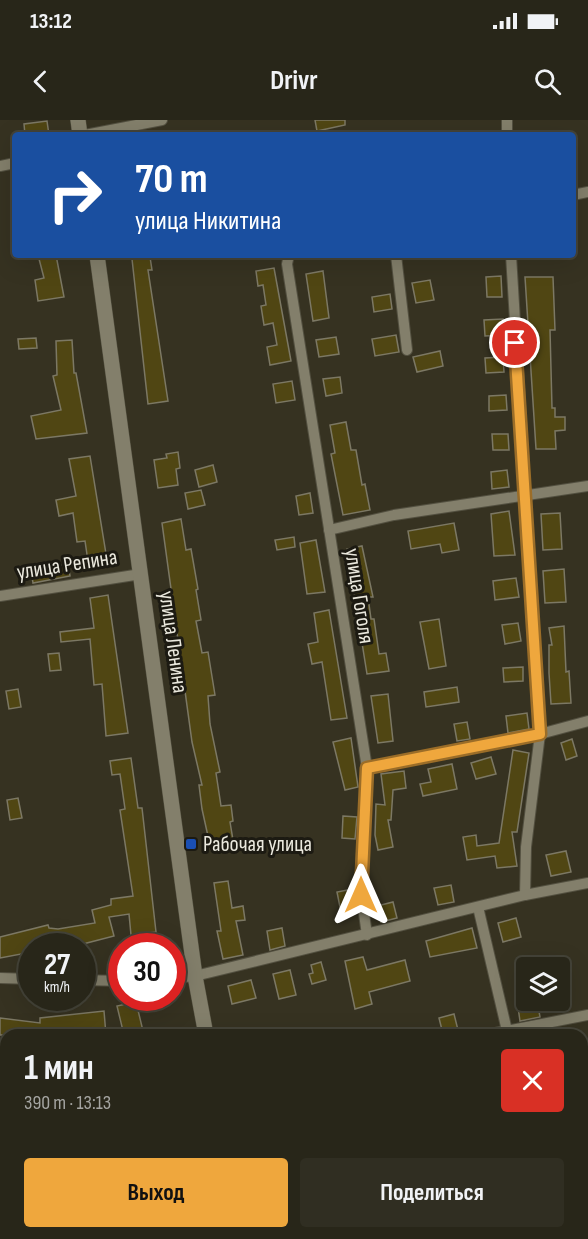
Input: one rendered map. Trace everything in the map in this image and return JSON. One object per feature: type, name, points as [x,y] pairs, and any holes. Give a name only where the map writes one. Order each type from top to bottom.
[{"type":"street","points":[[99,132],[162,120]]},
{"type":"street","name":"улица Ленина","points":[[97,258],[195,976],[205,1029]]},
{"type":"street","points":[[396,258],[408,350]]},
{"type":"street","points":[[511,258],[540,734],[526,847],[525,895]]},
{"type":"street","name":"улица Гоголя","points":[[288,259],[367,768],[360,885],[367,935]]},
{"type":"street","points":[[329,530],[394,515],[588,486]]},
{"type":"street","name":"улица Репина","points":[[0,596],[141,574]]},
{"type":"street","points":[[367,768],[540,734],[588,721]]},
{"type":"street","points":[[186,977],[367,935],[525,895],[588,883]]},
{"type":"street","points":[[478,907],[506,1029]]},
{"type":"street","points":[[0,978],[18,979]]},
{"type":"street","points":[[525,1029],[588,1015]]},
{"type":"building","points":[[315,120],[345,120],[345,125],[317,131]]},
{"type":"building","points":[[47,121],[49,132],[25,132],[24,124]]},
{"type":"building","points":[[39,258],[57,258],[64,297],[38,301],[35,280],[44,278]]},
{"type":"building","points":[[150,258],[152,270],[148,270],[168,401],[148,404],[132,259]]},
{"type":"building","points":[[274,268],[291,361],[270,365],[267,347],[277,345],[273,323],[264,325],[261,306],[266,305],[263,285],[258,286],[256,271]]},
{"type":"building","points":[[323,271],[329,318],[313,321],[306,274]]},
{"type":"building","points":[[501,276],[502,297],[487,297],[486,277]]},
{"type":"building","points":[[525,277],[553,277],[555,330],[550,330],[552,408],[555,408],[555,417],[565,417],[565,430],[555,431],[556,449],[536,449]]},
{"type":"building","points":[[430,280],[434,300],[416,303],[412,283]]},
{"type":"building","points":[[390,294],[392,309],[374,312],[372,297]]},
{"type":"building","points":[[503,319],[504,335],[485,336],[484,320]]},
{"type":"building","points":[[396,335],[399,352],[375,356],[372,339]]},
{"type":"building","points":[[336,337],[339,354],[319,357],[316,340]]},
{"type":"building","points":[[36,338],[37,348],[19,349],[18,339]]},
{"type":"building","points":[[72,340],[74,373],[76,373],[87,433],[36,439],[31,416],[61,410],[53,376],[57,375],[56,341]]},
{"type":"building","points":[[440,351],[443,366],[417,372],[413,357]]},
{"type":"building","points":[[503,357],[504,372],[486,373],[485,358]]},
{"type":"building","points":[[340,377],[342,393],[326,396],[323,379]]},
{"type":"building","points":[[292,381],[295,400],[276,403],[273,384]]},
{"type":"building","points":[[506,395],[507,410],[489,411],[489,396]]},
{"type":"building","points":[[346,422],[351,450],[356,450],[362,485],[365,484],[370,510],[343,515],[331,454],[335,453],[330,425]]},
{"type":"building","points":[[492,434],[508,434],[509,450],[493,450]]},
{"type":"building","points":[[178,452],[180,468],[176,469],[178,485],[158,488],[154,460],[167,458],[166,454]]},
{"type":"building","points":[[90,456],[108,566],[89,568],[85,541],[77,542],[73,513],[59,516],[56,500],[76,496],[69,459]]},
{"type":"building","points":[[213,465],[217,482],[199,487],[195,470]]},
{"type":"building","points":[[507,470],[509,487],[492,489],[491,472]]},
{"type":"building","points":[[201,490],[205,505],[188,509],[185,493]]},
{"type":"building","points":[[310,493],[313,513],[299,515],[296,496]]},
{"type":"building","points":[[509,511],[515,555],[494,556],[491,514]]},
{"type":"building","points":[[560,513],[562,549],[543,550],[541,514]]},
{"type":"building","points":[[181,519],[186,550],[191,549],[198,589],[196,590],[201,620],[196,621],[202,653],[208,652],[215,695],[208,696],[210,724],[220,772],[216,773],[221,806],[231,805],[233,821],[230,822],[234,846],[211,850],[202,809],[199,785],[202,785],[192,742],[162,523]]},
{"type":"building","points":[[454,523],[459,550],[442,553],[440,544],[411,549],[408,531]]},
{"type":"building","points":[[294,537],[295,547],[277,550],[275,540]]},
{"type":"building","points":[[316,540],[325,592],[307,594],[300,543]]},
{"type":"building","points":[[362,546],[373,597],[368,597],[371,619],[374,619],[379,654],[386,653],[389,671],[367,674],[347,549]]},
{"type":"building","points":[[68,564],[70,576],[33,583],[31,570]]},
{"type":"building","points":[[564,569],[566,602],[545,603],[543,571]]},
{"type":"building","points":[[516,578],[519,597],[495,600],[493,581]]},
{"type":"building","points":[[108,595],[128,733],[106,736],[102,684],[94,685],[90,639],[61,642],[60,632],[94,628],[90,598]]},
{"type":"building","points":[[329,610],[347,718],[331,720],[322,662],[312,664],[308,644],[318,642],[314,613]]},
{"type":"building","points":[[439,619],[446,666],[429,669],[420,622]]},
{"type":"building","points":[[518,623],[521,641],[505,644],[502,625]]},
{"type":"building","points":[[564,626],[566,672],[569,671],[571,703],[551,704],[549,645],[552,645],[549,628]]},
{"type":"building","points":[[59,653],[61,670],[50,671],[48,654]]},
{"type":"building","points":[[523,667],[523,681],[504,682],[503,668]]},
{"type":"building","points":[[457,687],[459,702],[426,707],[424,692]]},
{"type":"building","points":[[18,689],[21,707],[9,709],[6,691]]},
{"type":"building","points":[[388,694],[393,741],[378,743],[371,696]]},
{"type":"building","points":[[527,713],[529,729],[508,733],[506,716]]},
{"type":"building","points":[[467,722],[470,739],[457,741],[454,724]]},
{"type":"building","points":[[351,738],[358,787],[345,790],[333,742]]},
{"type":"building","points":[[572,739],[577,756],[566,760],[561,743]]},
{"type":"building","points":[[513,750],[529,753],[517,832],[512,832],[517,866],[497,868],[495,856],[467,860],[463,837],[476,835],[477,846],[499,843]]},
{"type":"building","points":[[491,757],[496,774],[476,779],[471,763]]},
{"type":"building","points":[[131,758],[138,808],[142,808],[156,932],[131,933],[129,914],[109,917],[113,933],[108,933],[108,938],[96,941],[96,933],[18,933],[18,955],[0,958],[0,937],[48,925],[49,928],[58,929],[95,923],[92,910],[111,905],[111,899],[133,896],[120,810],[125,809],[120,774],[112,775],[110,761]]},
{"type":"building","points":[[452,764],[457,789],[423,796],[420,784],[431,782],[428,769]]},
{"type":"building","points":[[404,771],[406,788],[393,790],[391,820],[388,820],[393,847],[378,850],[375,835],[376,804],[385,805],[381,774]]},
{"type":"building","points":[[18,798],[22,818],[10,820],[7,800]]},
{"type":"building","points":[[343,816],[357,817],[355,839],[342,838]]},
{"type":"building","points":[[566,851],[571,872],[551,876],[546,855]]},
{"type":"building","points":[[228,881],[232,908],[243,906],[245,920],[236,921],[243,955],[223,959],[217,931],[221,931],[214,883]]},
{"type":"building","points":[[451,885],[454,902],[438,905],[434,888]]},
{"type":"building","points":[[353,889],[355,903],[340,907],[337,892]]},
{"type":"building","points":[[393,902],[397,918],[381,922],[377,906]]},
{"type":"building","points":[[516,918],[521,937],[503,942],[498,923]]},
{"type":"building","points":[[282,928],[285,946],[270,950],[267,931]]},
{"type":"building","points":[[472,928],[477,948],[430,957],[426,941]]},
{"type":"building","points":[[363,957],[367,970],[405,960],[410,981],[369,992],[372,1004],[355,1009],[345,961]]},
{"type":"building","points":[[321,962],[326,980],[312,984],[309,974],[313,973],[311,965]]},
{"type":"building","points":[[290,970],[296,995],[279,999],[273,974]]},
{"type":"building","points":[[251,980],[256,998],[232,1004],[228,986]]},
{"type":"building","points":[[104,1011],[106,1029],[0,1029],[0,1018],[40,1023],[40,1018]]},
{"type":"building","points":[[118,1011],[138,1011],[143,1029],[123,1029]]},
{"type":"building","points":[[519,1011],[539,1011],[540,1017],[520,1021]]},
{"type":"building","points":[[454,1014],[458,1029],[442,1029],[439,1018]]},
{"type":"place","name":"Рабочая улица","points":[[191,844]]},
{"type":"route","points":[[361,895],[367,768],[540,734],[515,343]]}]
